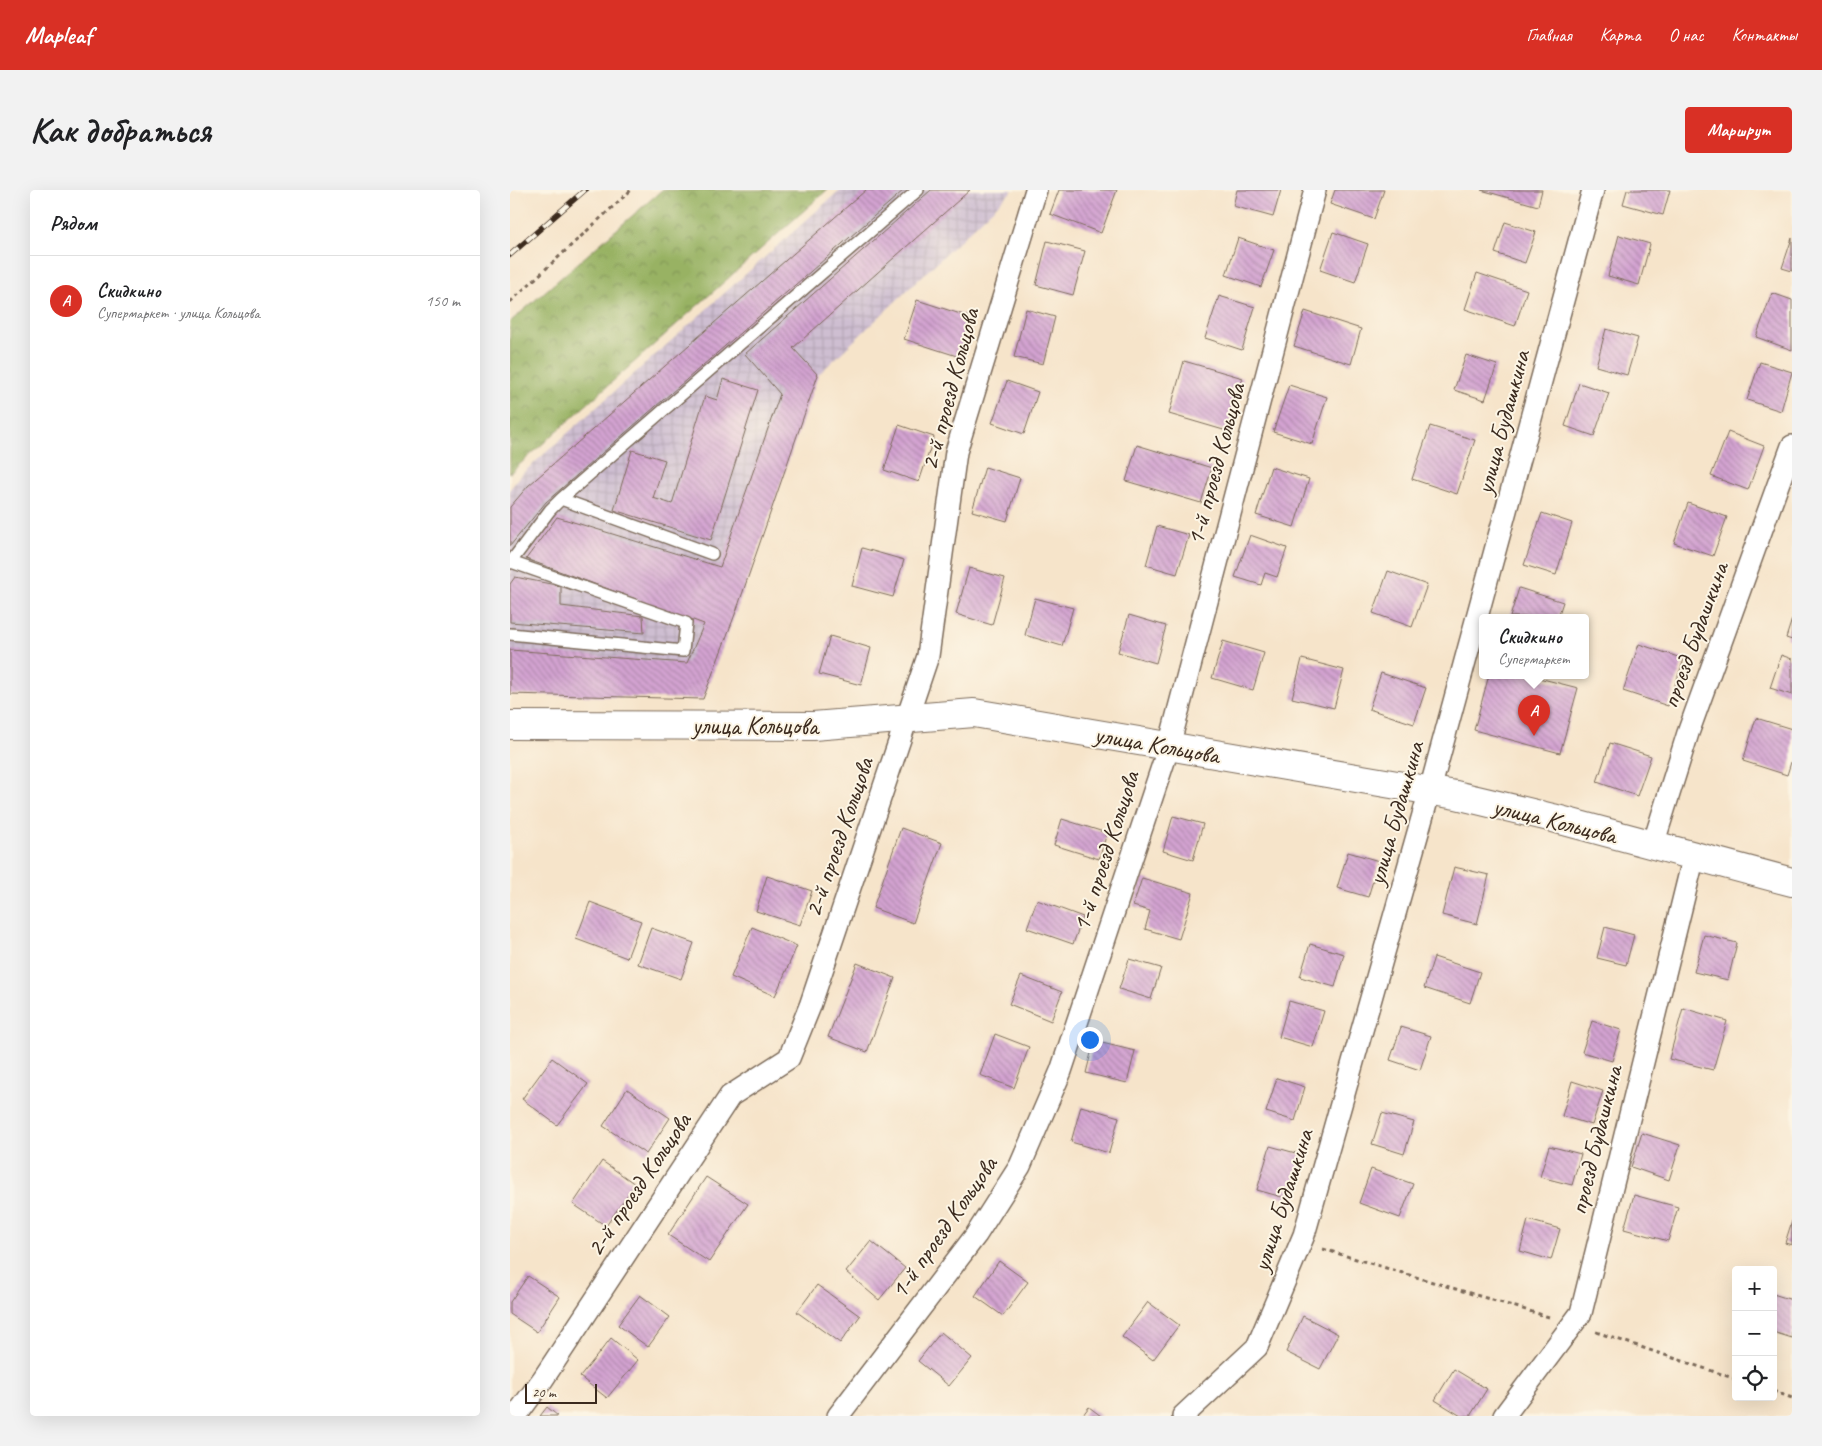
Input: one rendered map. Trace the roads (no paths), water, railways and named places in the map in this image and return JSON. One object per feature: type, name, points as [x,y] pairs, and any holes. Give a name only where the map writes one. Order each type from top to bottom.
[{"type":"street","name":"2-й проезд Кольцова","points":[[516,1416],[543,1379],[730,1096],[789,1058],[810,1006],[928,656],[956,452],[1036,190]]},
{"type":"street","name":"1-й проезд Кольцова","points":[[838,1416],[976,1236],[1020,1166],[1061,1071],[1169,746],[1314,190]]},
{"type":"street","name":"улица Будашкина","points":[[1183,1416],[1257,1347],[1301,1242],[1430,790],[1593,190]]},
{"type":"street","name":"проезд Будашкина","points":[[1653,845],[1688,733],[1792,446]]},
{"type":"street","name":"улица Кольцова","points":[[510,725],[813,726],[974,714],[1430,790],[1552,818],[1792,882]]},
{"type":"street","name":"проезд Будашкина","points":[[1504,1416],[1581,1313],[1694,856]]},
{"type":"lane","points":[[510,634],[683,651],[686,623],[511,562],[561,499],[918,190]]},
{"type":"lane","points":[[561,499],[712,554]]},
{"type":"railway","points":[[510,255],[585,190]]},
{"type":"place","name":"Скидкино","points":[[1534,736]]}]
